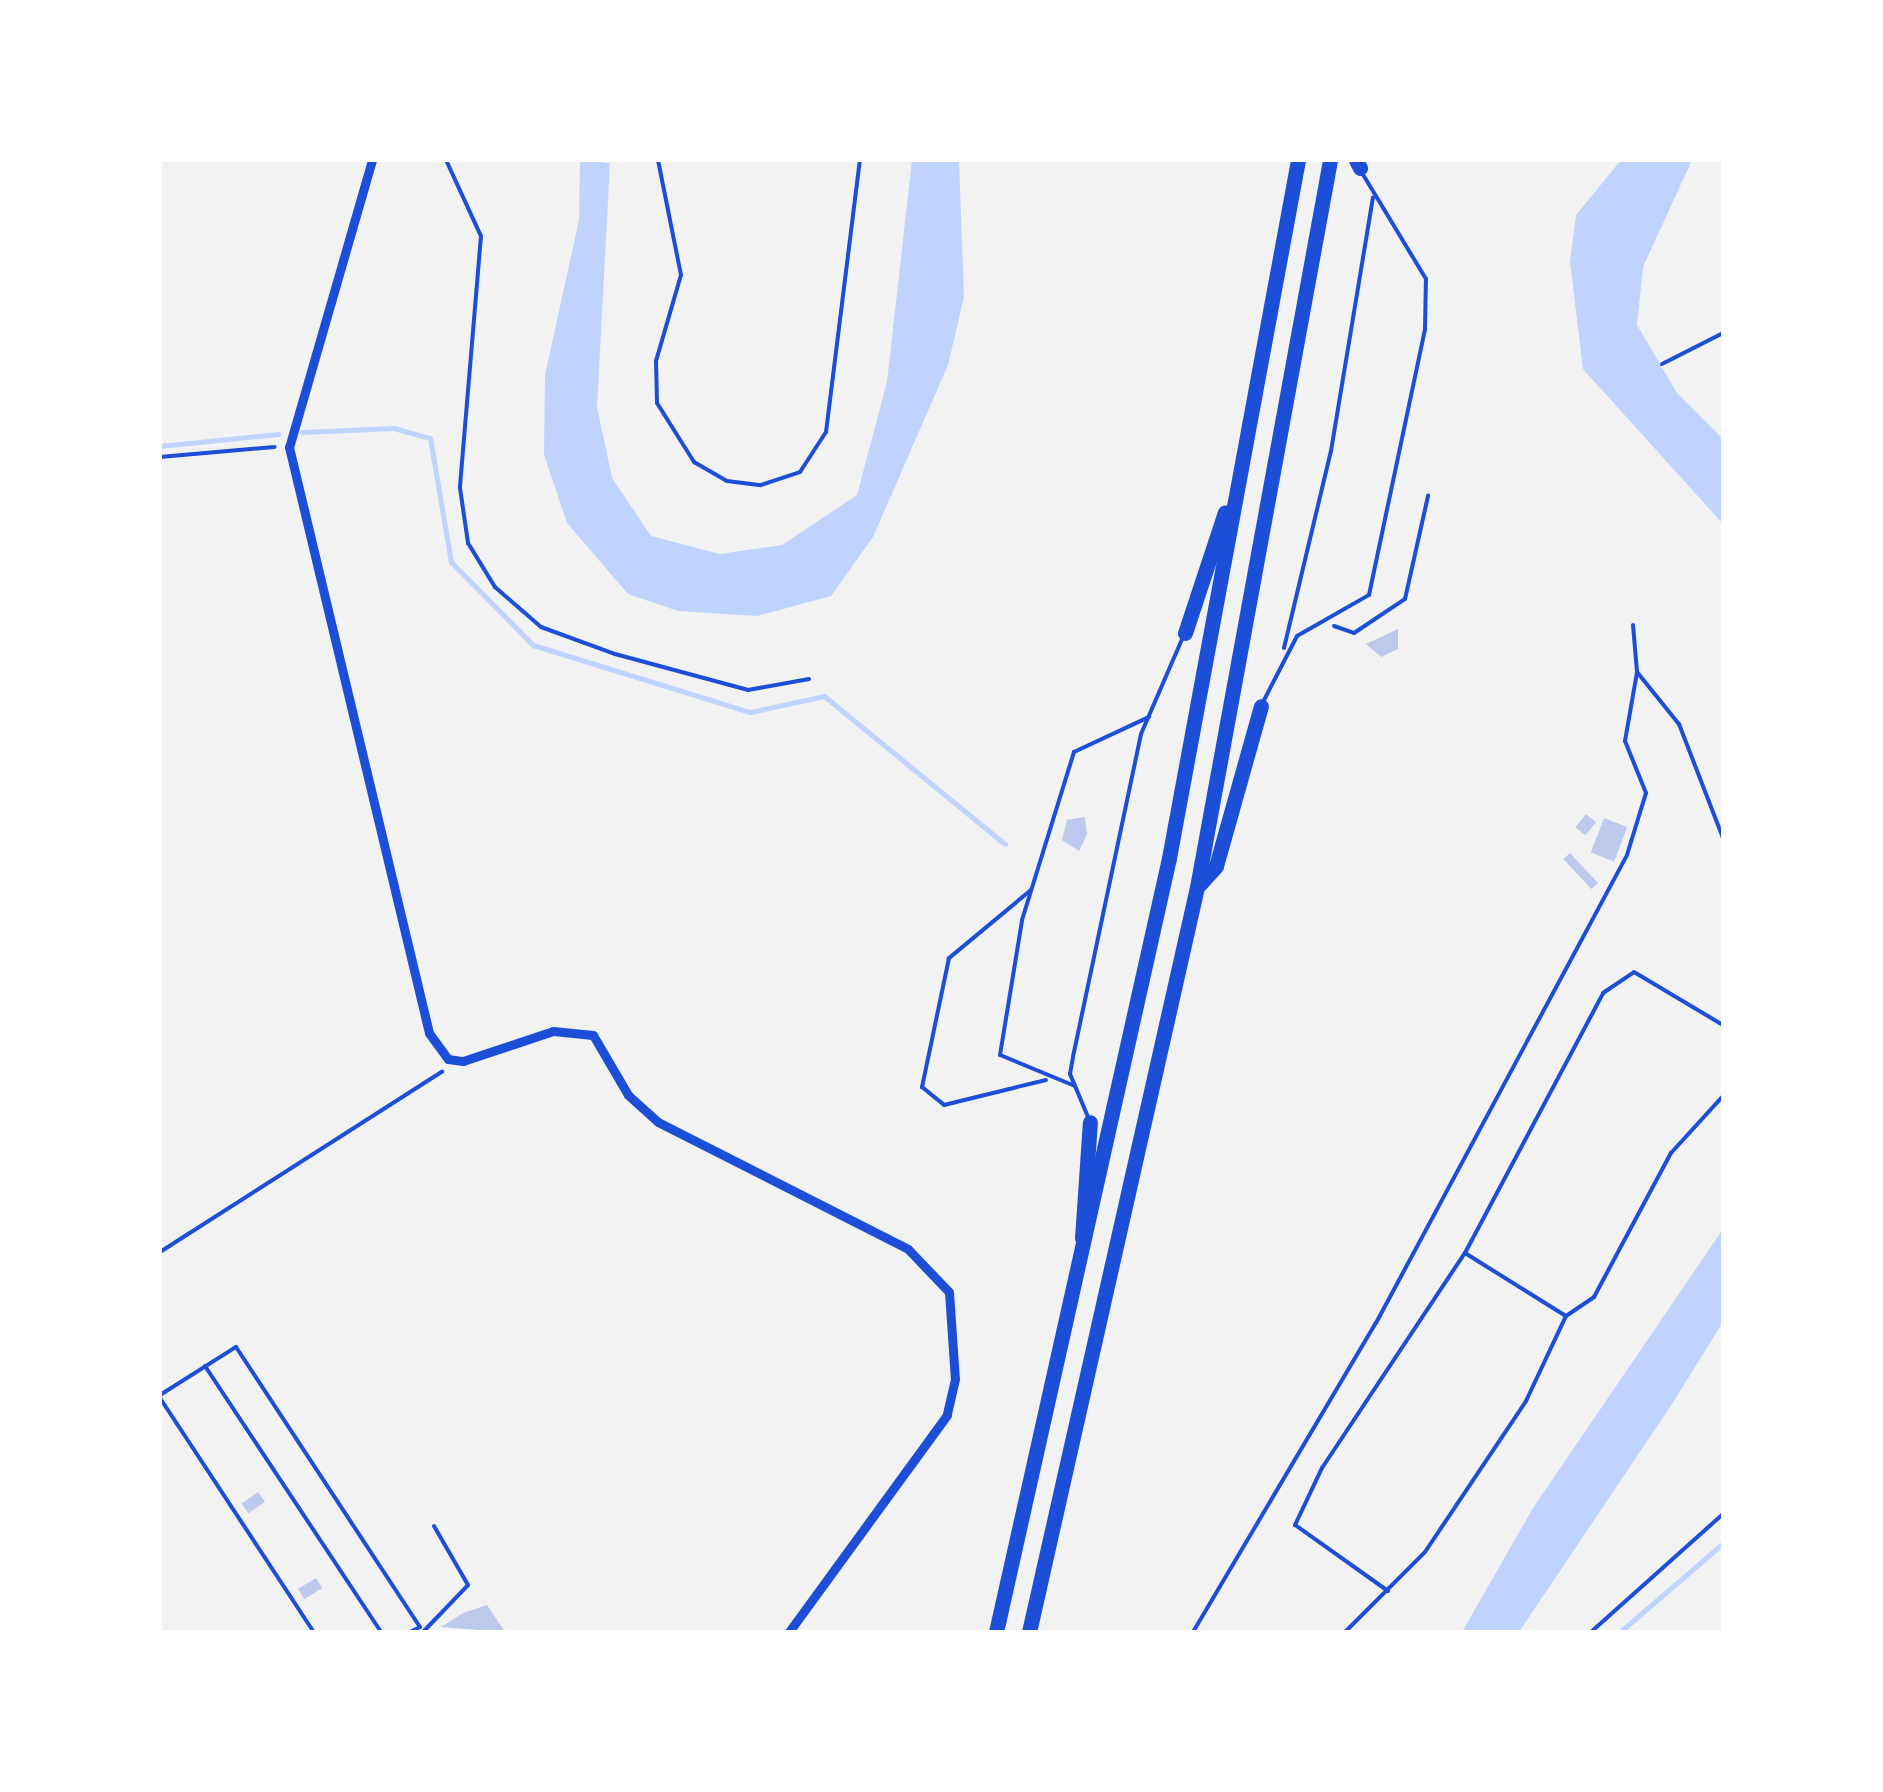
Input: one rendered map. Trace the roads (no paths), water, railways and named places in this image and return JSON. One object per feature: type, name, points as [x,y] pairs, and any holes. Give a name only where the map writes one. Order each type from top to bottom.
[{"type":"highway","points":[[996,1632],[1084,1257],[1241,471],[1298,160]]},
{"type":"highway","points":[[1029,1632],[1197,886],[1330,160]]},
{"type":"highway","points":[[1185,633],[1241,471]]},
{"type":"highway","points":[[1197,886],[1216,866],[1262,706]]},
{"type":"highway","points":[[1084,1257],[1090,1122]]},
{"type":"street","points":[[372,160],[290,446],[429,1033],[448,1059],[478,1060],[552,1031],[593,1035],[628,1095],[658,1122],[908,1249],[942,1278],[954,1337],[947,1415],[789,1632]]},
{"type":"lane","points":[[1284,651],[1330,617],[1369,595],[1428,307],[1422,270],[1373,197],[1358,164]]},
{"type":"lane","points":[[1262,706],[1284,651],[1331,451],[1373,197]]},
{"type":"lane","points":[[1090,1122],[1077,1086],[1074,1052],[1149,717],[1185,633]]},
{"type":"lane","points":[[1077,1086],[1046,1080],[1000,1055],[1031,890],[1074,752],[1149,717]]},
{"type":"lane","points":[[1031,890],[949,958],[922,1087],[944,1105],[1046,1080]]},
{"type":"lane","points":[[314,1632],[160,1396],[236,1347],[422,1629]]},
{"type":"lane","points":[[206,1366],[381,1632]]},
{"type":"lane","points":[[410,1632],[422,1629],[468,1585],[434,1526]]},
{"type":"water","points":[[580,160],[610,163],[597,407],[612,478],[651,536],[720,554],[782,545],[857,495],[887,382],[912,160],[959,160],[964,297],[948,365],[873,537],[831,596],[757,616],[678,611],[628,594],[567,523],[544,455],[545,375],[579,220]]},
{"type":"water","points":[[1621,160],[1692,160],[1643,267],[1637,325],[1677,393],[1723,439],[1723,524],[1583,369],[1570,262],[1576,215]]},
{"type":"water","points":[[1723,1229],[1723,1322],[1670,1407],[1519,1632],[1462,1632],[1533,1508]]},
{"type":"waterway","points":[[302,432],[394,428],[430,438],[451,562],[533,645],[750,712],[824,696],[1005,844]]},
{"type":"waterway","points":[[160,446],[278,434]]},
{"type":"waterway","points":[[1620,1632],[1723,1543]]}]
